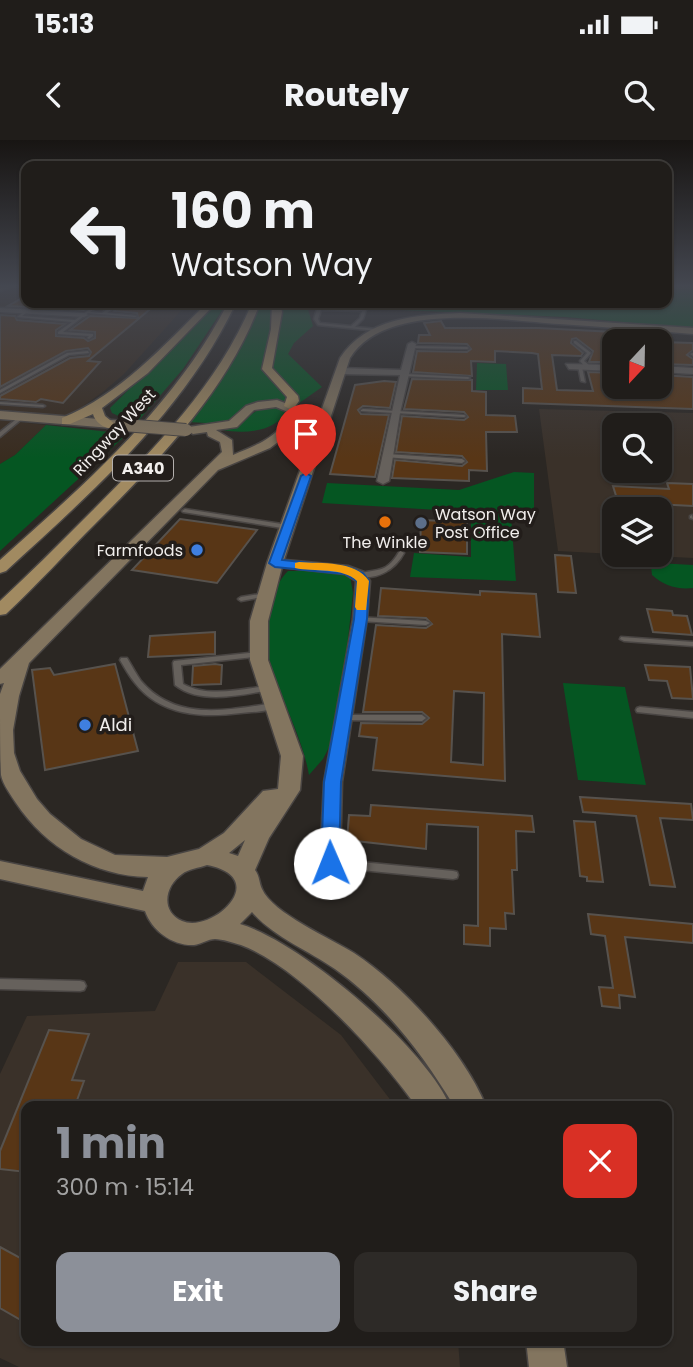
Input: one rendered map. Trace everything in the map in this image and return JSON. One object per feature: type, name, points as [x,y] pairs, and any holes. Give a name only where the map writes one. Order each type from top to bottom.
[{"type":"main road","points":[[66,421],[97,409],[125,387],[170,343]]},
{"type":"main road","name":"Ringway West","points":[[0,568],[64,510],[159,412],[211,343]]},
{"type":"main road","name":"A340","points":[[0,610],[136,475],[202,398],[238,343]]},
{"type":"main road","points":[[273,343],[267,369],[292,396],[292,412]]},
{"type":"main road","points":[[97,409],[100,418],[110,425]]},
{"type":"street","points":[[290,774],[259,813],[232,839],[207,856],[187,860],[164,875],[157,886],[152,903],[159,918],[171,929],[200,933],[217,929],[235,916],[247,902],[246,881],[259,835],[289,790],[292,756],[267,688],[259,654],[259,621],[275,563],[341,370],[352,346],[356,343]]},
{"type":"street","points":[[383,481],[412,346]]},
{"type":"street","points":[[569,366],[602,368]]},
{"type":"street","points":[[672,369],[693,370]]},
{"type":"street","points":[[341,370],[405,374]]},
{"type":"street","points":[[215,430],[235,423],[258,404],[271,402],[292,412]]},
{"type":"street","points":[[10,418],[249,434],[277,428],[292,412]]},
{"type":"street","points":[[201,478],[237,456],[271,442],[288,430],[292,412]]},
{"type":"street","points":[[0,678],[20,662],[228,453],[226,440],[215,430]]},
{"type":"street","points":[[275,563],[330,564],[359,575],[363,581],[360,619],[332,782],[330,863]]},
{"type":"street","points":[[20,662],[6,700],[4,752],[26,802],[73,845],[106,862],[137,868],[176,866]]},
{"type":"street","points":[[207,856],[234,863],[274,919],[346,962],[383,993],[435,1049],[468,1101]]},
{"type":"street","points":[[0,870],[67,888],[102,891],[152,903]]},
{"type":"street","points":[[217,929],[256,940],[307,975],[355,1014],[432,1101]]},
{"type":"street","points":[[545,1346],[548,1367]]},
{"type":"lane","points":[[577,343],[589,353],[582,361],[583,381]]},
{"type":"lane","points":[[412,346],[467,348]]},
{"type":"lane","points":[[0,392],[68,354],[88,352]]},
{"type":"lane","points":[[405,374],[468,378]]},
{"type":"lane","points":[[0,403],[43,406]]},
{"type":"lane","points":[[363,410],[464,416]]},
{"type":"lane","points":[[0,435],[10,418]]},
{"type":"lane","points":[[387,456],[462,461]]},
{"type":"lane","points":[[186,512],[288,527]]},
{"type":"lane","points":[[359,575],[384,573],[395,565],[401,553]]},
{"type":"lane","points":[[241,599],[266,595]]},
{"type":"lane","points":[[360,619],[426,623]]},
{"type":"lane","points":[[624,639],[693,644]]},
{"type":"lane","points":[[259,654],[177,663],[179,685],[188,692],[202,693],[267,688]]},
{"type":"lane","points":[[124,660],[139,687],[149,696],[176,708],[192,712],[220,713],[274,706]]},
{"type":"lane","points":[[640,710],[693,715]]},
{"type":"lane","points":[[344,718],[422,718]]},
{"type":"lane","points":[[330,863],[453,875]]},
{"type":"lane","points":[[0,984],[80,986]]},
{"type":"shaded area","points":[[0,343],[152,343],[124,374],[71,415],[0,409]]},
{"type":"shaded area","points":[[539,409],[693,413],[693,558],[672,557],[672,497],[602,497],[602,553],[558,551]]},
{"type":"shaded area","points":[[0,420],[46,425],[15,455],[0,464]]},
{"type":"shaded area","points":[[178,962],[246,962],[341,1035],[391,1101],[21,1101],[21,1346],[458,1346],[460,1367],[19,1367],[0,1358],[0,1074],[27,1016],[155,1011]]},
{"type":"green space","points":[[175,343],[200,343],[183,369],[126,435],[0,551],[0,464],[15,455],[46,425],[110,432],[123,418],[112,413],[110,408]]},
{"type":"green space","points":[[242,343],[294,343],[288,354],[322,387],[298,404],[266,402],[252,406],[226,424],[188,422],[231,364]]},
{"type":"green space","points":[[477,363],[506,364],[508,390],[476,390]]},
{"type":"green space","points":[[271,405],[286,410],[276,423],[259,430],[223,430],[237,425],[257,410]]},
{"type":"green space","points":[[514,472],[534,473],[534,516],[511,516],[516,581],[410,577],[414,553],[471,557],[471,512],[322,503],[327,483],[459,490]]},
{"type":"green space","points":[[672,564],[693,565],[693,588],[666,584],[652,575],[651,567],[672,567]]},
{"type":"green space","points":[[288,571],[321,571],[350,576],[353,593],[342,695],[344,718],[323,759],[309,775],[265,641],[270,605],[278,584]]},
{"type":"green space","points":[[563,683],[625,687],[646,785],[578,780]]},
{"type":"building","points":[[0,343],[109,343],[88,361],[100,362],[63,403],[41,399],[36,402],[0,399],[0,396],[70,358],[89,356],[91,352],[88,348],[66,351],[0,387]]},
{"type":"building","points":[[431,343],[571,343],[583,353],[581,356],[552,355],[557,390],[593,391],[588,372],[602,373],[602,399],[672,399],[672,376],[693,377],[693,409],[523,403],[523,388],[542,389],[538,354],[532,353],[495,351],[495,362],[471,361],[472,376],[413,372],[417,351],[467,352],[471,349],[467,344]]},
{"type":"building","points":[[583,343],[602,343],[602,362],[589,362],[593,351]]},
{"type":"building","points":[[672,343],[693,343],[693,350],[687,355],[693,359],[693,365],[672,364]]},
{"type":"building","points":[[412,379],[472,380],[472,391],[486,392],[486,415],[515,416],[517,432],[486,432],[487,471],[469,470],[469,481],[392,478],[395,460],[462,466],[467,462],[462,456],[396,452],[402,416],[464,420],[468,417],[464,412],[404,409]]},
{"type":"building","points":[[396,382],[390,408],[363,406],[358,410],[361,414],[389,415],[375,477],[330,474],[355,385]]},
{"type":"building","points":[[667,483],[693,484],[693,506],[672,505],[672,497],[616,497],[613,486],[669,489]]},
{"type":"building","name":"Farmfoods","points":[[180,519],[257,530],[217,583],[132,570]]},
{"type":"building","points":[[421,520],[467,522],[467,554],[420,552]]},
{"type":"building","points":[[555,555],[571,556],[576,593],[558,592]]},
{"type":"building","points":[[381,588],[480,595],[480,591],[536,594],[540,637],[502,634],[505,781],[373,770],[377,738],[359,736],[361,723],[422,724],[429,718],[422,712],[363,712],[376,625],[426,628],[432,624],[426,618],[378,616]],"holes":[[[454,691],[484,693],[483,765],[451,762]]]},
{"type":"building","points":[[647,609],[672,611],[673,615],[687,616],[692,635],[653,632]]},
{"type":"building","points":[[215,632],[215,654],[148,657],[150,636]]},
{"type":"building","name":"Aldi","points":[[115,664],[138,751],[45,770],[32,670],[50,668],[54,675]]},
{"type":"building","points":[[222,665],[221,684],[192,685],[193,666]]},
{"type":"building","points":[[645,665],[690,667],[693,699],[672,698],[667,681],[649,680]]},
{"type":"building","points":[[580,797],[691,804],[693,820],[660,818],[675,887],[650,885],[636,816],[583,812]]},
{"type":"building","points":[[371,805],[532,816],[534,832],[516,831],[517,870],[512,870],[514,914],[505,913],[506,929],[490,928],[490,946],[464,944],[464,925],[478,926],[478,827],[427,824],[426,849],[347,840],[349,815],[370,816]]},
{"type":"building","points":[[574,821],[595,822],[603,882],[587,881],[587,877],[580,876]]},
{"type":"building","points":[[588,914],[693,924],[693,943],[625,937],[635,997],[619,995],[620,1008],[602,1006],[599,987],[613,988],[605,936],[591,934]]},
{"type":"building","points":[[49,1030],[89,1034],[72,1080],[84,1081],[77,1101],[21,1101],[21,1171],[0,1169],[0,1151]]},
{"type":"building","points":[[0,1247],[21,1258],[21,1320],[0,1308]]},
{"type":"slow traffic","points":[[299,565],[348,570],[359,575],[363,581],[361,607]]},
{"type":"place","name":"The Winkle","points":[[385,522]]},
{"type":"place","name":"Watson Way Post Office","points":[[421,523]]},
{"type":"place","name":"Farmfoods","points":[[197,550]]},
{"type":"place","name":"Aldi","points":[[85,725]]},
{"type":"route","points":[[306,476],[275,563],[348,570],[359,575],[363,581],[360,619],[332,782],[330,863]]}]
